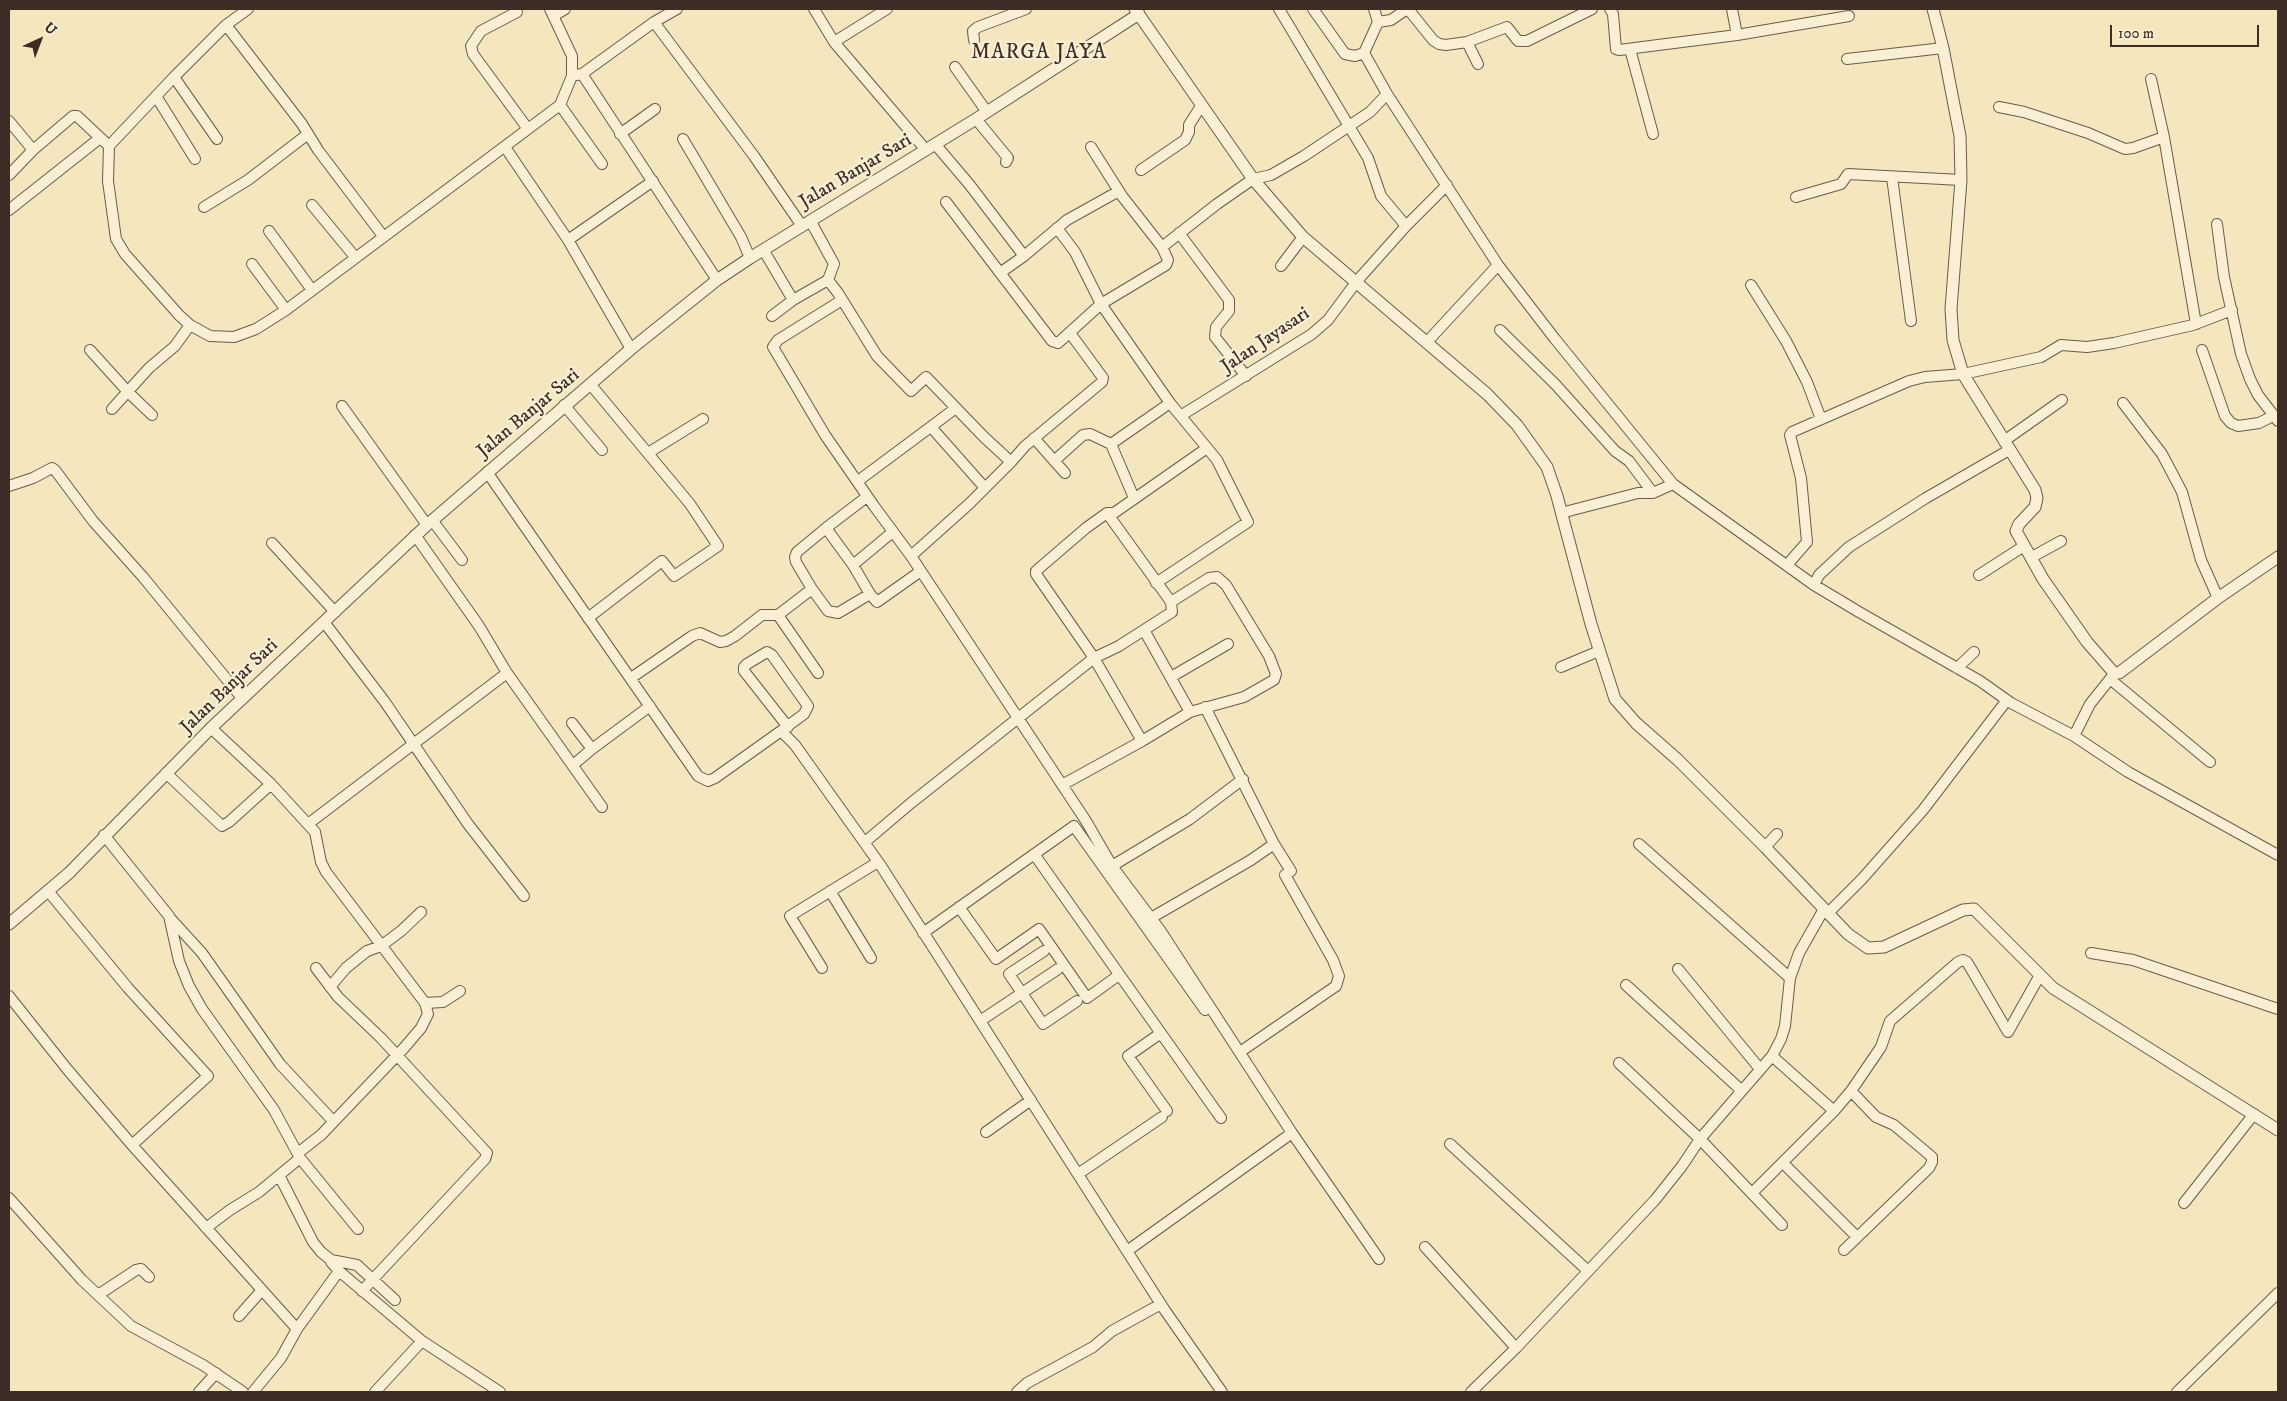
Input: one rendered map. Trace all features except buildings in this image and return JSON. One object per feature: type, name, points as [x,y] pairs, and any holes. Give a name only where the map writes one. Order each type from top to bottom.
[{"type":"street","points":[[248,9],[226,25],[109,146],[108,181],[116,239],[139,270],[190,325],[210,336],[234,338],[256,329],[286,310],[560,104],[577,75],[654,22],[677,9]]},
{"type":"street","points":[[565,9],[553,12],[572,56],[577,75],[653,181],[717,280]]},
{"type":"street","points":[[814,9],[834,42],[931,147],[969,184],[1024,256]]},
{"type":"street","points":[[834,42],[887,9]]},
{"type":"street","points":[[974,40],[973,30],[978,26],[1026,9]]},
{"type":"street","points":[[1279,9],[1368,158],[1378,189],[1406,226]]},
{"type":"street","points":[[1313,9],[1345,54],[1355,56],[1364,54]]},
{"type":"street","points":[[1364,54],[1378,22],[1374,9]]},
{"type":"street","points":[[1378,22],[1390,20],[1407,9],[1436,43],[1446,45],[1467,42],[1507,27],[1518,41],[1527,41],[1592,9]]},
{"type":"street","points":[[1610,9],[1613,14],[1616,48],[1630,49],[1737,35],[1849,16]]},
{"type":"street","points":[[1732,9],[1737,35]]},
{"type":"street","points":[[1933,9],[1943,48],[1960,136],[1960,180],[1951,309],[1953,340],[1963,374],[2035,490],[2037,498],[2035,507],[2019,524],[2016,532],[2043,579],[2112,676],[2210,762]]},
{"type":"street","points":[[517,12],[481,30],[471,46],[473,54],[528,129]]},
{"type":"street","points":[[1137,12],[1253,179],[1312,247],[1357,281],[1502,408],[1517,425],[1547,467],[1599,651],[1617,702],[1765,847],[1848,934],[1868,948],[1884,947],[1963,910],[1974,909],[2052,988],[2278,1130]]},
{"type":"street","name":"Jalan Banjar Sari","points":[[9,924],[69,873],[104,835],[242,698],[429,523],[631,349],[717,280],[750,258],[976,119],[1137,12]]},
{"type":"street","points":[[654,22],[834,264],[828,280],[793,300],[772,316]]},
{"type":"street","points":[[226,25],[383,236]]},
{"type":"street","points":[[1467,42],[1478,64]]},
{"type":"street","points":[[1848,59],[1943,48]]},
{"type":"street","points":[[1630,49],[1653,134]]},
{"type":"street","points":[[1364,54],[1387,94],[1498,265],[1673,484],[1814,584],[1957,668],[2007,700],[2074,736],[2128,772],[2278,855]]},
{"type":"street","points":[[955,67],[987,112]]},
{"type":"street","points":[[174,77],[217,139]]},
{"type":"street","points":[[2151,79],[2164,137],[2196,324]]},
{"type":"street","points":[[1162,247],[1253,179],[1271,175],[1348,127],[1370,112],[1387,94]]},
{"type":"street","points":[[156,96],[195,159]]},
{"type":"street","points":[[560,104],[602,164]]},
{"type":"street","points":[[1141,170],[1185,140],[1189,132],[1189,125],[1201,106]]},
{"type":"street","points":[[1999,107],[2024,112],[2088,133],[2125,149],[2164,137]]},
{"type":"street","points":[[620,134],[656,109]]},
{"type":"street","points":[[9,175],[33,150],[73,116],[77,116],[109,146]]},
{"type":"street","points":[[976,119],[1008,158],[1006,162]]},
{"type":"street","points":[[9,121],[33,150]]},
{"type":"street","points":[[204,207],[248,180],[308,134]]},
{"type":"street","points":[[9,208],[100,138]]},
{"type":"street","points":[[683,139],[741,237],[750,258]]},
{"type":"street","points":[[505,147],[568,240],[631,349]]},
{"type":"street","points":[[946,202],[1052,341],[1058,343],[1102,304],[1166,265],[1168,260],[1162,247],[1119,190],[1091,147]]},
{"type":"street","points":[[1796,197],[1841,184],[1848,174],[1960,180]]},
{"type":"street","points":[[1892,177],[1910,321]]},
{"type":"street","points":[[568,240],[653,181]]},
{"type":"street","name":"Jalan Jayasari","points":[[1182,415],[1312,334],[1328,320],[1357,281],[1406,226],[1447,185]]},
{"type":"street","points":[[1000,273],[1024,256],[1057,228],[1104,197],[1119,190]]},
{"type":"street","points":[[312,205],[355,257]]},
{"type":"street","points":[[2202,350],[2225,416],[2231,423],[2238,426],[2276,419],[2258,396],[2246,372],[2224,277],[2217,224]]},
{"type":"street","points":[[1057,228],[1075,252],[1102,304],[1170,403],[1182,415],[1207,448],[1228,480],[1248,522],[1156,582]]},
{"type":"street","points":[[269,231],[312,290]]},
{"type":"street","points":[[1179,233],[1229,300],[1229,311],[1216,327],[1214,337],[1246,376]]},
{"type":"street","points":[[1281,266],[1304,237]]},
{"type":"street","points":[[764,251],[793,300]]},
{"type":"street","points":[[252,264],[286,310]]},
{"type":"street","points":[[1427,342],[1498,265]]},
{"type":"street","points":[[828,280],[877,356],[911,391],[926,377],[1011,462]]},
{"type":"street","points":[[1751,285],[1786,341],[1807,382],[1821,419]]},
{"type":"street","points":[[842,300],[778,340],[773,347],[824,435],[911,556],[1062,785],[1112,866],[1150,918],[1292,1133],[1379,1259]]},
{"type":"street","points":[[1787,565],[1807,542],[1802,478],[1790,435],[1792,432],[1909,381],[1925,377],[1963,374],[2041,357],[2061,345],[2087,347],[2114,343],[2196,324],[2232,310]]},
{"type":"street","points":[[112,409],[149,368],[176,346],[190,325]]},
{"type":"street","points":[[1500,330],[1556,385],[1615,451],[1629,461],[1653,493]]},
{"type":"street","points":[[911,556],[985,488],[1034,438],[1102,382],[1104,378],[1070,332]]},
{"type":"street","points":[[90,350],[152,415]]},
{"type":"street","points":[[588,618],[661,562],[674,576],[718,546],[690,504],[591,385]]},
{"type":"street","points":[[1814,584],[1819,575],[1849,547],[2006,446],[2062,400]]},
{"type":"street","points":[[1110,444],[1170,403]]},
{"type":"street","points":[[2123,403],[2162,454],[2182,492],[2201,560],[2218,598]]},
{"type":"street","points":[[564,405],[602,450]]},
{"type":"street","points":[[342,406],[429,523],[462,560]]},
{"type":"street","points":[[858,481],[956,408]]},
{"type":"street","points":[[648,453],[703,419]]},
{"type":"street","points":[[931,427],[985,488]]},
{"type":"street","points":[[1054,461],[1083,435],[1090,434],[1110,444],[1134,498]]},
{"type":"street","points":[[1034,438],[1065,473]]},
{"type":"street","points":[[1142,741],[1094,658],[1036,574],[1036,571],[1086,528],[1108,513],[1114,513],[1207,448]]},
{"type":"street","points":[[9,486],[33,478],[52,468],[56,470],[93,521],[143,577],[242,698]]},
{"type":"street","points":[[487,472],[631,678],[691,768],[702,779],[708,781],[716,778],[784,729],[804,714],[808,706],[772,655],[767,652],[747,664],[744,667],[744,671],[784,729],[795,745],[865,842],[1161,1304],[1222,1392]]},
{"type":"street","points":[[1561,513],[1638,493],[1653,493],[1673,484]]},
{"type":"street","points":[[864,499],[797,552],[795,558],[812,589],[826,609],[835,614],[870,594]]},
{"type":"street","points":[[865,842],[1094,658],[1172,612],[1171,602],[1108,513]]},
{"type":"street","points":[[826,528],[877,602],[918,573]]},
{"type":"street","points":[[852,565],[889,535]]},
{"type":"street","points":[[415,536],[474,618],[507,672],[602,807]]},
{"type":"street","points":[[2032,557],[2061,541]]},
{"type":"street","points":[[272,543],[335,612]]},
{"type":"street","points":[[1979,575],[2024,546]]},
{"type":"street","points":[[2074,736],[2090,704],[2112,676],[2122,671],[2218,598],[2278,557]]},
{"type":"street","points":[[1062,785],[1190,712],[1244,697],[1274,680],[1276,674],[1268,656],[1226,585],[1217,577],[1209,578],[1171,602]]},
{"type":"street","points":[[631,678],[692,636],[700,633],[720,642],[726,641],[762,616],[778,615],[812,589]]},
{"type":"street","points":[[778,615],[818,673]]},
{"type":"street","points":[[324,622],[413,744],[468,824],[524,896]]},
{"type":"street","points":[[1144,630],[1190,712]]},
{"type":"street","points":[[1171,677],[1228,644]]},
{"type":"street","points":[[1561,666],[1599,651]]},
{"type":"street","points":[[1957,668],[1974,652]]},
{"type":"street","points":[[308,824],[507,672]]},
{"type":"street","points":[[1471,1392],[1516,1348],[1587,1270],[1655,1200],[1682,1166],[1700,1139],[1772,1056],[1782,1040],[1790,978],[1799,952],[1826,911],[1862,879],[1923,810],[2007,700]]},
{"type":"street","points":[[572,765],[650,706]]},
{"type":"street","points":[[1205,707],[1243,779],[1274,844],[1291,871],[1285,875],[1333,960],[1339,976],[1336,986],[1240,1052]]},
{"type":"street","points":[[572,724],[592,749]]},
{"type":"street","points":[[206,1228],[280,1177],[299,1155],[321,1135],[396,1056],[421,1028],[428,1014],[425,1003],[326,872],[321,862],[315,832],[271,784],[212,728]]},
{"type":"street","points":[[166,773],[222,826],[229,822],[271,784]]},
{"type":"street","points":[[1112,866],[1190,819],[1243,779]]},
{"type":"street","points":[[923,933],[1074,826],[1221,1034]]},
{"type":"street","points":[[1765,847],[1778,834]]},
{"type":"street","points":[[104,835],[169,916],[202,953],[280,1064],[333,1121]]},
{"type":"street","points":[[1150,918],[1251,860],[1274,844]]},
{"type":"street","points":[[1639,844],[1790,978]]},
{"type":"street","points":[[1034,854],[1221,1118]]},
{"type":"street","points":[[822,968],[790,916],[878,862]]},
{"type":"street","points":[[48,891],[128,988],[208,1076],[132,1145]]},
{"type":"street","points":[[830,892],[871,958]]},
{"type":"street","points":[[959,907],[996,959],[1039,930],[1087,998],[1119,975]]},
{"type":"street","points":[[330,987],[346,968],[367,951],[381,946],[401,931],[421,912]]},
{"type":"street","points":[[169,916],[179,961],[189,986],[202,1009],[274,1110],[299,1155],[358,1229]]},
{"type":"street","points":[[1044,951],[1009,974],[1043,1024],[1077,1001]]},
{"type":"street","points":[[2091,953],[2133,960],[2278,1009]]},
{"type":"street","points":[[1752,1193],[1834,1112],[1851,1091],[1881,1047],[1890,1020],[1958,962],[1963,960],[1967,962],[2008,1032],[2040,975]]},
{"type":"street","points":[[316,968],[330,987],[486,1150],[487,1156],[362,1291]]},
{"type":"street","points":[[980,1021],[1058,969]]},
{"type":"street","points":[[1678,970],[1760,1068]]},
{"type":"street","points":[[1626,985],[1741,1090]]},
{"type":"street","points":[[425,1003],[444,1002],[460,991]]},
{"type":"street","points":[[9,996],[67,1070],[296,1329]]},
{"type":"street","points":[[1078,1174],[1165,1114],[1128,1056],[1161,1033]]},
{"type":"street","points":[[1772,1056],[1834,1112]]},
{"type":"street","points":[[1619,1063],[1700,1139],[1782,1225]]},
{"type":"street","points":[[1844,1250],[1929,1168],[1932,1162],[1932,1157],[1894,1125],[1876,1117],[1851,1091]]},
{"type":"street","points":[[986,1132],[1031,1100]]},
{"type":"street","points":[[2184,1203],[2254,1114]]},
{"type":"street","points":[[1127,1250],[1292,1133]]},
{"type":"street","points":[[1450,1144],[1587,1270]]},
{"type":"street","points":[[1783,1163],[1857,1237]]},
{"type":"street","points":[[280,1177],[316,1248],[331,1260],[339,1271],[422,1341],[500,1392]]},
{"type":"street","points":[[9,1198],[82,1280],[131,1326],[204,1365],[243,1392]]},
{"type":"street","points":[[1425,1247],[1516,1348]]},
{"type":"street","points":[[331,1260],[357,1265],[395,1300]]},
{"type":"street","points":[[98,1295],[136,1270],[141,1270],[149,1277]]},
{"type":"street","points":[[253,1392],[281,1358],[296,1329],[339,1271]]},
{"type":"street","points":[[239,1316],[262,1290]]},
{"type":"street","points":[[2176,1392],[2278,1293]]},
{"type":"street","points":[[1017,1392],[1027,1383],[1093,1347],[1112,1331],[1161,1304]]},
{"type":"street","points":[[375,1392],[422,1341]]},
{"type":"street","points":[[199,1392],[216,1374]]},
{"type":"district","name":"MARGA JAYA","points":[[1039,54]]}]
